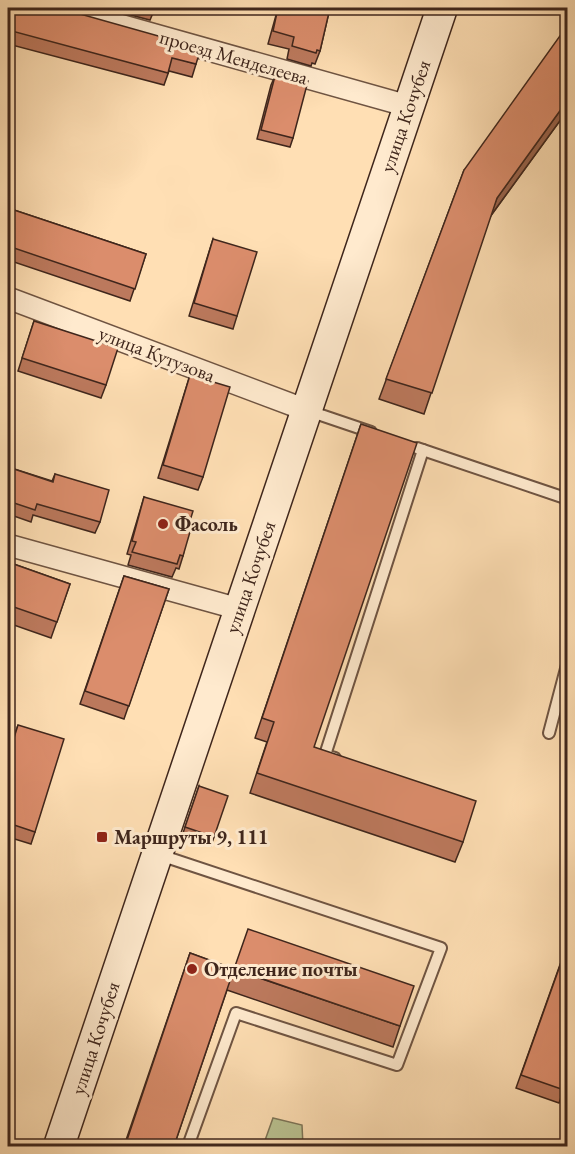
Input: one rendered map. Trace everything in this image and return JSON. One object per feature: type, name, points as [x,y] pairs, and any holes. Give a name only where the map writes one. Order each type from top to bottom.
[{"type":"main road","name":"улица Кочубея","points":[[59,1146],[442,8]]},
{"type":"street","name":"проезд Менделеева","points":[[59,8],[408,106]]},
{"type":"street","name":"улица Кутузова","points":[[8,298],[306,410]]},
{"type":"street","points":[[8,545],[239,609]]},
{"type":"lane","points":[[306,410],[380,435]]},
{"type":"lane","points":[[402,443],[567,499]]},
{"type":"lane","points":[[347,762],[325,755],[423,450]]},
{"type":"lane","points":[[549,733],[567,661]]},
{"type":"lane","points":[[157,854],[441,948],[397,1065],[236,1013],[188,1146]]},
{"type":"green space","points":[[273,1118],[302,1125],[303,1146],[263,1146]]},
{"type":"building","points":[[8,8],[59,8],[201,48],[196,64],[172,58],[168,73],[8,30]]},
{"type":"building","points":[[278,8],[330,8],[320,51],[317,50],[316,53],[292,46],[294,37],[273,31]]},
{"type":"building","points":[[567,26],[567,101],[497,198],[432,393],[386,379],[464,170]]},
{"type":"building","points":[[284,74],[308,81],[293,138],[261,130],[275,76],[283,78]]},
{"type":"building","points":[[8,208],[146,254],[135,289],[8,246]]},
{"type":"building","points":[[213,239],[257,252],[237,316],[194,303]]},
{"type":"building","points":[[34,321],[118,348],[106,385],[22,358]]},
{"type":"building","points":[[190,375],[230,387],[203,477],[163,465]]},
{"type":"building","points":[[361,424],[417,443],[314,747],[476,801],[463,842],[257,773],[274,722],[262,718]]},
{"type":"building","points":[[8,467],[53,482],[55,474],[109,490],[100,522],[37,504],[35,510],[8,501]]},
{"type":"building","points":[[144,497],[193,511],[189,524],[192,525],[183,556],[180,555],[177,564],[132,552],[136,542],[132,541]]},
{"type":"building","points":[[8,562],[70,584],[57,622],[8,605]]},
{"type":"building","points":[[124,576],[169,589],[129,706],[85,691]]},
{"type":"building","points":[[18,725],[64,739],[35,832],[8,823],[8,757]]},
{"type":"building","points":[[199,786],[228,796],[214,837],[185,827]]},
{"type":"building","points":[[248,929],[414,986],[400,1026],[234,969]]},
{"type":"building","points":[[567,946],[567,1080],[564,1090],[521,1075]]},
{"type":"building","points":[[190,953],[234,969],[174,1146],[125,1146]]},
{"type":"place","name":"Фасоль","points":[[163,524]]},
{"type":"place","name":"Маршруты 9, 111","points":[[102,837]]},
{"type":"place","name":"Отделение почты","points":[[192,969]]}]
